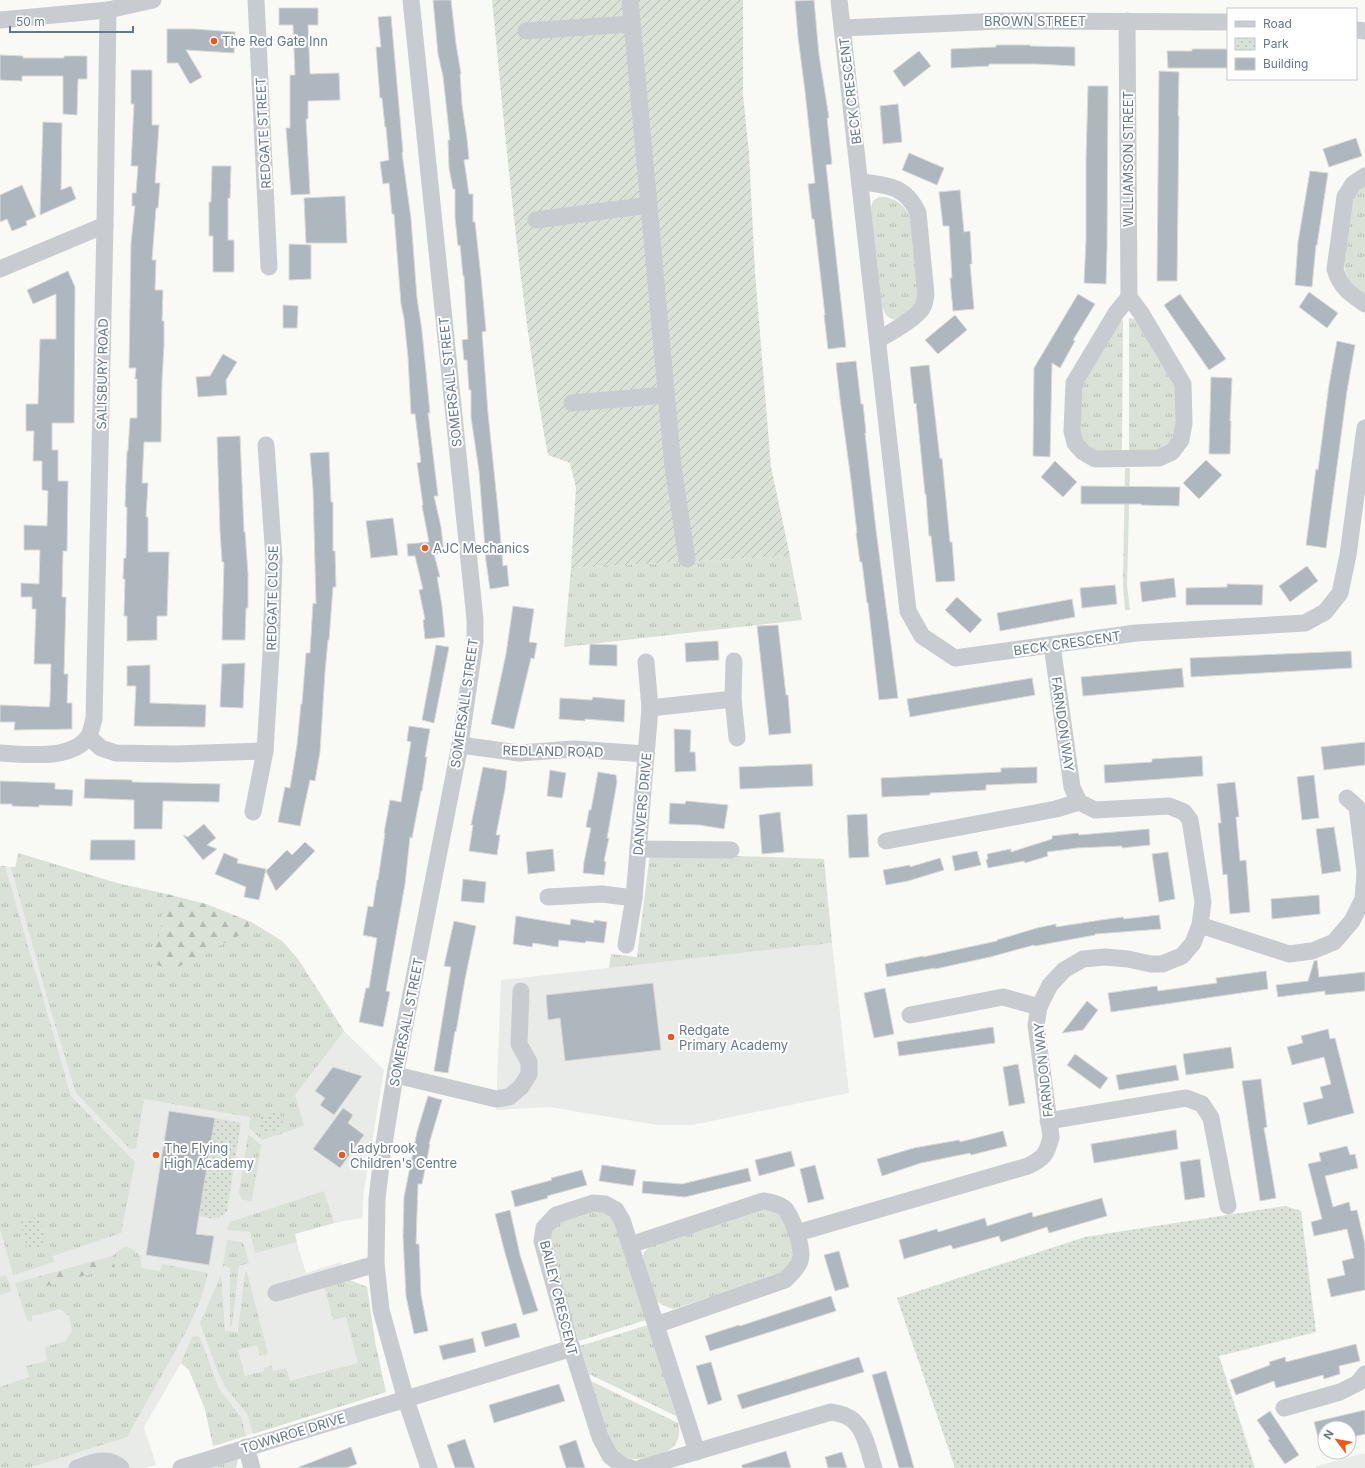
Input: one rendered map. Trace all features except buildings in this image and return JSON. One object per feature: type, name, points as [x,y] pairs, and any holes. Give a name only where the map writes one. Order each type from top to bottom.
[{"type":"street","points":[[0,20],[108,10],[153,0]]},
{"type":"street","name":"REDGATE STREET","points":[[256,0],[269,267]]},
{"type":"street","name":"SOMERSALL STREET","points":[[411,0],[475,619],[475,642],[460,745],[396,1075],[382,1156],[377,1199],[376,1264],[381,1310],[406,1400],[429,1468]]},
{"type":"street","points":[[630,0],[673,467],[687,559]]},
{"type":"street","name":"BECK CRESCENT","points":[[840,0],[908,611],[922,636],[955,658],[1136,633],[1305,623],[1325,612],[1340,593],[1348,555],[1365,428]]},
{"type":"street","name":"SALISBURY ROAD","points":[[88,737],[94,719],[105,225],[108,10]]},
{"type":"street","name":"BROWN STREET","points":[[842,28],[1000,21],[1227,22]]},
{"type":"street","name":"WILLIAMSON STREET","points":[[1127,21],[1129,297]]},
{"type":"street","points":[[526,31],[632,24]]},
{"type":"street","points":[[1365,176],[1352,184],[1345,197],[1335,269],[1338,279],[1343,287],[1365,304]]},
{"type":"street","points":[[861,182],[882,184],[905,193],[913,202],[918,213],[926,294],[924,304],[920,312],[878,340]]},
{"type":"street","points":[[536,220],[648,205]]},
{"type":"street","points":[[0,270],[105,225]]},
{"type":"street","points":[[1129,297],[1141,313],[1183,384],[1184,423],[1181,440],[1172,452],[1159,458],[1095,459],[1083,452],[1075,443],[1072,431],[1074,383],[1116,313],[1129,297]]},
{"type":"street","points":[[572,403],[666,395]]},
{"type":"street","name":"REDGATE CLOSE","points":[[254,812],[265,750],[271,653],[274,559],[266,445]]},
{"type":"street","name":"FARNDON WAY","points":[[797,1233],[1028,1166],[1040,1160],[1048,1149],[1051,1137],[1036,1025],[1039,1007],[1050,985],[1064,970],[1083,959],[1105,957],[1128,959],[1151,964],[1162,964],[1182,956],[1193,943],[1200,925],[1203,902],[1190,820],[1184,812],[1169,806],[1095,810],[1080,802],[1072,787],[1052,645]]},
{"type":"street","points":[[734,661],[733,699],[737,738]]},
{"type":"street","name":"DANVERS DRIVE","points":[[626,945],[634,898],[650,708],[646,662]]},
{"type":"street","points":[[650,708],[733,699]]},
{"type":"street","points":[[0,753],[53,754],[76,749],[88,737],[101,748],[116,753],[175,754],[265,750]]},
{"type":"street","name":"REDLAND ROAD","points":[[460,745],[519,753],[574,749],[646,754]]},
{"type":"street","points":[[1200,925],[1289,954],[1312,952],[1334,942],[1352,921],[1363,899],[1365,873],[1357,807],[1347,798]]},
{"type":"street","points":[[886,841],[1056,809],[1080,802]]},
{"type":"street","points":[[638,848],[731,850]]},
{"type":"street","points":[[548,897],[602,894],[634,898]]},
{"type":"street","points":[[396,1075],[496,1099],[509,1097],[521,1087],[529,1074],[529,1062],[519,1044],[521,991]]},
{"type":"street","points":[[910,1015],[1003,997],[1039,1007]]},
{"type":"street","points":[[1048,1121],[1186,1098],[1202,1104],[1211,1118],[1228,1206]]},
{"type":"street","points":[[630,1245],[763,1201],[775,1203],[786,1209],[797,1233],[801,1259],[795,1271],[785,1280],[656,1325]]},
{"type":"street","name":"BAILEY CRESCENT","points":[[631,1468],[623,1466],[610,1456],[600,1437],[572,1348],[542,1241],[544,1228],[556,1215],[593,1203],[605,1204],[616,1210],[622,1220],[696,1452]]},
{"type":"street","points":[[276,1293],[376,1264]]},
{"type":"street","name":"TOWNROE DRIVE","points":[[181,1468],[572,1348]]},
{"type":"street","points":[[1284,1408],[1340,1392],[1358,1383],[1365,1374]]},
{"type":"street","points":[[641,1468],[831,1412],[846,1416],[856,1422],[864,1436],[874,1468]]},
{"type":"street","points":[[246,1447],[252,1468]]},
{"type":"street","points":[[76,1468],[101,1460],[116,1464],[121,1468]]},
{"type":"shaded area","name":"The Flying High Academy","points":[[18,853],[120,884],[206,904],[251,922],[263,929],[282,941],[298,959],[344,1031],[384,1070],[364,1190],[362,1218],[334,1223],[294,1234],[306,1273],[341,1262],[344,1278],[367,1287],[375,1342],[386,1392],[213,1446],[205,1409],[189,1370],[181,1363],[144,1427],[156,1465],[146,1468],[0,1468],[0,866],[15,867]]},
{"type":"shaded area","name":"Redgate Primary Academy","points":[[832,943],[849,1093],[692,1125],[658,1125],[549,1107],[496,1110],[501,980]]},
{"type":"shaded area","points":[[1365,1453],[1365,1468],[1316,1468],[1316,1466],[1339,1460],[1357,1460],[1357,1455]]},
{"type":"green space","points":[[492,0],[743,0],[743,95],[749,153],[755,273],[771,467],[790,556],[571,568],[576,488],[570,463],[548,455],[538,399],[515,228]]},
{"type":"green space","points":[[1365,184],[1365,295],[1363,295],[1352,284],[1346,274],[1344,256],[1353,201],[1357,193]]},
{"type":"green space","points":[[879,197],[894,199],[901,204],[910,216],[921,295],[914,309],[895,320],[886,315],[882,306],[871,209],[873,201]]},
{"type":"green space","points":[[1129,318],[1135,319],[1177,387],[1175,436],[1161,451],[1129,453]]},
{"type":"green space","points":[[1123,320],[1122,452],[1100,453],[1082,441],[1078,430],[1079,389],[1119,322]]},
{"type":"green space","points":[[1125,468],[1130,468],[1127,585],[1130,610],[1125,610],[1123,585]]},
{"type":"green space","points":[[790,556],[802,620],[564,647],[571,568]]},
{"type":"green space","points":[[18,853],[120,884],[163,893],[161,933],[153,949],[246,932],[251,922],[282,941],[298,959],[344,1031],[295,1095],[304,1126],[262,1140],[249,1128],[250,1117],[144,1099],[136,1148],[130,1149],[76,1093],[50,1008],[11,867],[16,867]]},
{"type":"green space","points":[[650,853],[824,859],[832,943],[609,968],[611,954],[637,957]]},
{"type":"green space","points":[[0,866],[5,866],[71,1096],[135,1162],[121,1233],[53,1256],[54,1262],[13,1275],[0,1229]]},
{"type":"green space","points":[[163,893],[206,904],[251,922],[246,932],[172,970],[157,965],[153,949],[161,933]]},
{"type":"green space","points":[[279,1111],[284,1127],[263,1134],[258,1118]]},
{"type":"green space","points":[[215,1118],[241,1123],[227,1211],[221,1217],[211,1218],[199,1216]]},
{"type":"green space","points":[[248,1134],[261,1145],[252,1201],[242,1200],[239,1193]]},
{"type":"green space","points":[[324,1191],[334,1223],[295,1234],[297,1242],[255,1253],[250,1232],[227,1230],[230,1222]]},
{"type":"green space","points":[[1285,1206],[1301,1211],[1316,1332],[1219,1356],[1255,1468],[955,1468],[897,1298],[1085,1237]]},
{"type":"green space","points":[[764,1208],[775,1211],[784,1220],[793,1251],[792,1264],[780,1275],[673,1309],[662,1305],[654,1299],[643,1264],[644,1252],[653,1243]]},
{"type":"green space","points":[[595,1209],[612,1215],[646,1320],[579,1341],[548,1240],[549,1233],[560,1220]]},
{"type":"green space","points":[[39,1217],[47,1245],[28,1251],[20,1222]]},
{"type":"green space","points":[[227,1240],[243,1242],[249,1263],[239,1266],[232,1326],[230,1326],[230,1268],[223,1266]]},
{"type":"green space","points":[[124,1247],[132,1249],[138,1253],[141,1260],[141,1268],[160,1271],[162,1264],[208,1273],[202,1296],[187,1330],[127,1437],[28,1468],[0,1468],[0,1387],[29,1377],[26,1366],[47,1361],[45,1347],[66,1341],[72,1331],[69,1316],[60,1309],[32,1316],[32,1321],[27,1320],[15,1283],[37,1277],[40,1288],[115,1266],[112,1256]]},
{"type":"green space","points":[[112,1256],[115,1267],[40,1288],[37,1277]]},
{"type":"green space","points":[[245,1272],[247,1272],[268,1354],[260,1356],[257,1345],[238,1350],[245,1376],[264,1371],[264,1368],[272,1366],[273,1371],[286,1368],[290,1381],[358,1363],[346,1317],[333,1320],[324,1285],[344,1278],[367,1287],[375,1342],[386,1392],[253,1434],[248,1415],[226,1388],[218,1372],[200,1323],[221,1275],[225,1331],[238,1332]]},
{"type":"green space","points":[[6,1275],[12,1291],[0,1295],[0,1277]]},
{"type":"green space","points":[[648,1325],[676,1416],[589,1374],[580,1346]]},
{"type":"green space","points":[[192,1337],[200,1337],[219,1389],[241,1417],[246,1436],[213,1446],[205,1409],[189,1370],[181,1363]]},
{"type":"green space","points":[[591,1381],[678,1423],[679,1435],[674,1446],[670,1450],[648,1458],[632,1459],[625,1458],[620,1455],[610,1441],[606,1431]]},
{"type":"green space","points":[[230,1459],[238,1460],[236,1468],[202,1468]]},
{"type":"place","name":"The Red Gate Inn","points":[[214,41]]},
{"type":"place","name":"AJC Mechanics","points":[[425,548]]},
{"type":"place","name":"Redgate Primary Academy","points":[[671,1037]]},
{"type":"place","name":"The Flying High Academy","points":[[156,1155]]},
{"type":"place","name":"Ladybrook Children's Centre","points":[[342,1155]]}]
